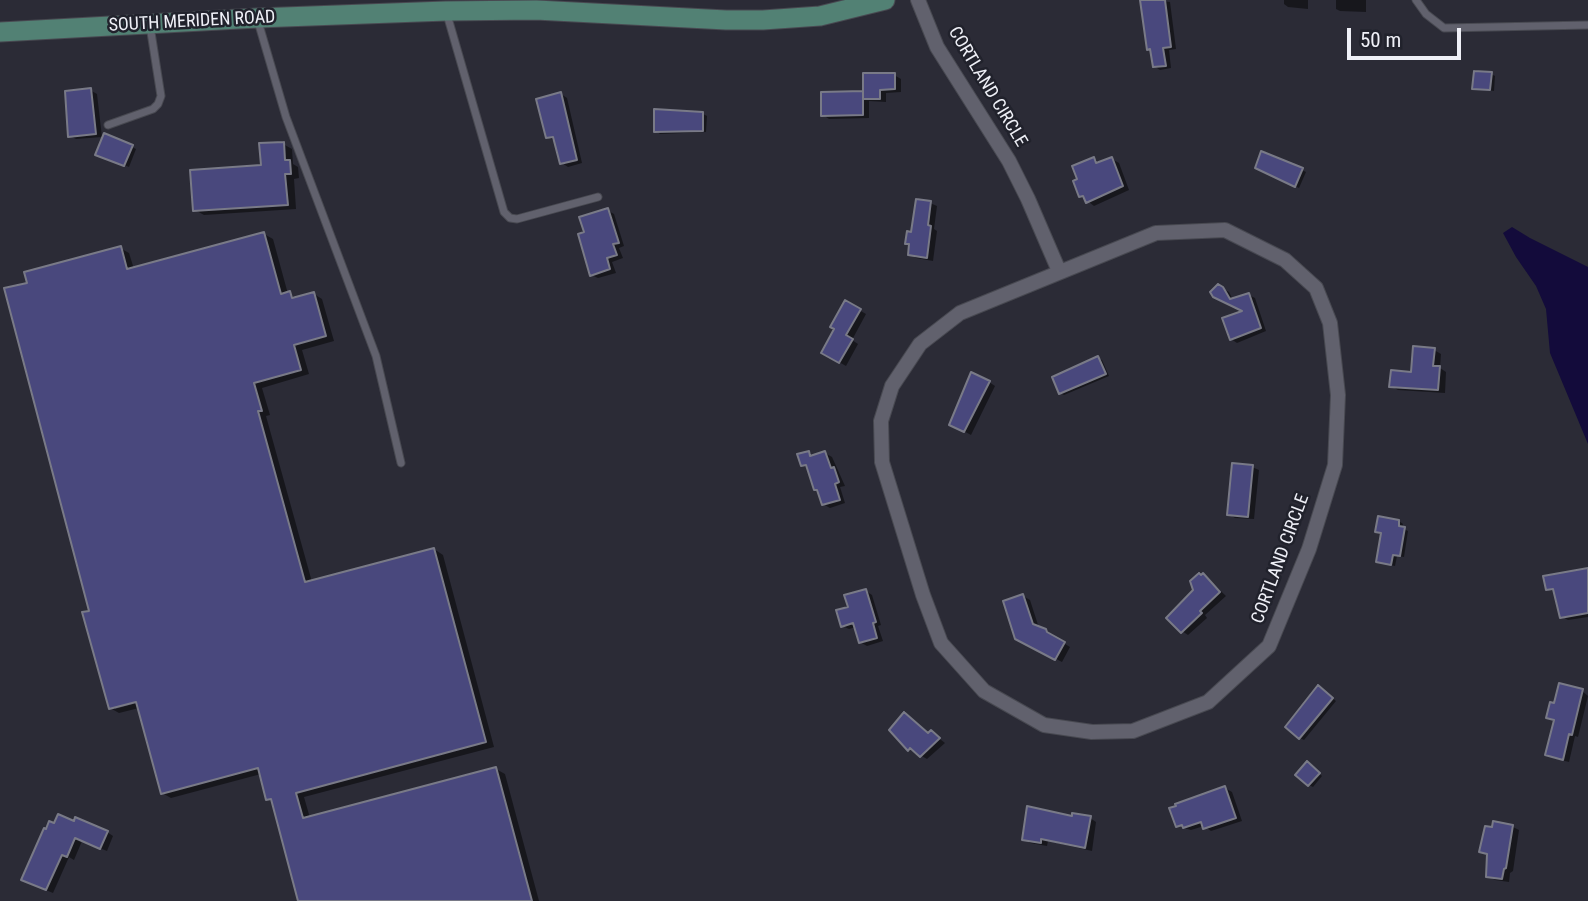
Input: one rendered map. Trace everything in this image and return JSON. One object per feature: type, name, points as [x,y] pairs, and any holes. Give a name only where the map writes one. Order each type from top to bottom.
[{"type":"main road","name":"SOUTH MERIDEN ROAD","points":[[0,32],[446,11],[491,5],[763,20],[820,16],[885,0]]},
{"type":"street","name":"CORTLAND CIRCLE","points":[[918,0],[937,47],[1009,162],[1059,271]]},
{"type":"street","name":"CORTLAND CIRCLE","points":[[1225,230],[1285,260],[1317,288],[1330,323],[1338,395],[1335,465],[1309,549],[1269,646],[1208,702],[1133,731],[1092,732],[1044,725],[984,691],[941,643],[923,596],[882,462],[881,421],[891,386],[920,344],[960,313],[1059,271],[1156,233],[1225,230]]},
{"type":"lane","points":[[1416,0],[1426,14],[1444,28],[1588,25]]},
{"type":"lane","points":[[446,11],[504,212],[510,218],[517,219],[598,197]]},
{"type":"lane","points":[[257,18],[286,117],[376,356],[401,463]]},
{"type":"lane","points":[[108,125],[153,109],[159,104],[161,96],[150,25]]},
{"type":"shaded area","points":[[1512,227],[1588,267],[1588,444],[1550,353],[1546,309],[1536,286],[1503,233]]},
{"type":"building","points":[[1140,0],[1165,0],[1171,47],[1163,48],[1166,66],[1153,67],[1150,49],[1147,50]]},
{"type":"building","points":[[1474,71],[1492,72],[1490,90],[1472,89]]},
{"type":"building","points":[[863,73],[895,73],[895,89],[880,90],[880,99],[863,99]]},
{"type":"building","points":[[91,88],[96,134],[68,137],[65,91]]},
{"type":"building","points":[[863,91],[863,115],[821,116],[821,92]]},
{"type":"building","points":[[561,92],[577,160],[560,164],[553,137],[546,138],[536,99]]},
{"type":"building","points":[[654,109],[703,112],[703,131],[654,132]]},
{"type":"building","points":[[104,133],[133,145],[124,166],[95,155]]},
{"type":"building","points":[[284,142],[285,160],[290,160],[291,174],[285,174],[288,205],[193,211],[190,170],[261,165],[259,143]]},
{"type":"building","points":[[1261,151],[1303,168],[1295,187],[1255,168]]},
{"type":"building","points":[[1094,157],[1096,163],[1112,157],[1123,186],[1086,203],[1083,196],[1079,197],[1073,181],[1077,179],[1072,166]]},
{"type":"building","points":[[916,199],[931,201],[927,258],[908,255],[909,244],[905,244],[907,231],[911,232]]},
{"type":"building","points":[[608,208],[619,243],[613,244],[617,255],[607,258],[610,269],[590,276],[578,234],[584,232],[579,217]]},
{"type":"building","points":[[264,232],[281,294],[290,291],[292,298],[314,292],[326,336],[294,345],[301,370],[254,383],[262,411],[258,411],[305,582],[434,548],[486,742],[296,793],[303,818],[496,767],[532,901],[298,901],[271,799],[266,800],[258,768],[161,794],[136,702],[109,709],[82,612],[89,611],[4,288],[27,283],[24,272],[121,246],[127,269]]},
{"type":"building","points":[[1218,284],[1230,299],[1249,293],[1261,328],[1230,340],[1222,318],[1242,311],[1213,297],[1210,292]]},
{"type":"building","points":[[845,300],[861,309],[846,335],[853,339],[839,363],[821,353],[834,329],[830,327]]},
{"type":"building","points":[[1413,346],[1435,348],[1433,366],[1440,366],[1438,390],[1389,387],[1391,370],[1411,372]]},
{"type":"building","points":[[1098,356],[1106,374],[1059,394],[1052,377]]},
{"type":"building","points":[[971,372],[990,381],[964,432],[949,425]]},
{"type":"building","points":[[809,451],[810,456],[825,451],[839,482],[835,484],[840,500],[822,505],[806,465],[801,466],[797,454]]},
{"type":"building","points":[[1232,463],[1253,465],[1248,517],[1227,515]]},
{"type":"building","points":[[1378,516],[1399,520],[1399,526],[1405,527],[1400,556],[1393,555],[1391,565],[1376,562],[1381,533],[1375,532]]},
{"type":"building","points":[[1588,568],[1588,613],[1560,618],[1553,589],[1546,590],[1543,576]]},
{"type":"building","points":[[1203,573],[1220,592],[1181,633],[1166,618],[1193,590],[1190,581]]},
{"type":"building","points":[[866,589],[876,622],[873,623],[877,638],[859,643],[853,623],[841,627],[836,610],[848,607],[844,595]]},
{"type":"building","points":[[1023,594],[1033,624],[1065,642],[1055,660],[1015,639],[1003,601]]},
{"type":"building","points":[[1559,683],[1583,689],[1563,760],[1545,755],[1554,720],[1546,718],[1550,702],[1554,703]]},
{"type":"building","points":[[1318,685],[1333,698],[1299,739],[1285,727]]},
{"type":"building","points":[[904,712],[928,733],[931,730],[940,738],[920,757],[910,748],[908,751],[889,730]]},
{"type":"building","points":[[1307,761],[1320,773],[1308,786],[1295,775]]},
{"type":"building","points":[[1225,786],[1236,818],[1203,829],[1201,822],[1183,828],[1182,825],[1176,827],[1169,808]]},
{"type":"building","points":[[1027,806],[1072,816],[1072,813],[1091,816],[1085,848],[1041,839],[1041,843],[1022,840]]},
{"type":"building","points":[[58,814],[74,821],[75,817],[108,831],[100,849],[75,838],[67,857],[62,855],[46,890],[21,880],[44,828],[46,829],[49,821],[54,823]]},
{"type":"building","points":[[1493,821],[1513,825],[1502,879],[1486,877],[1487,854],[1479,852],[1485,826],[1492,827]]}]
